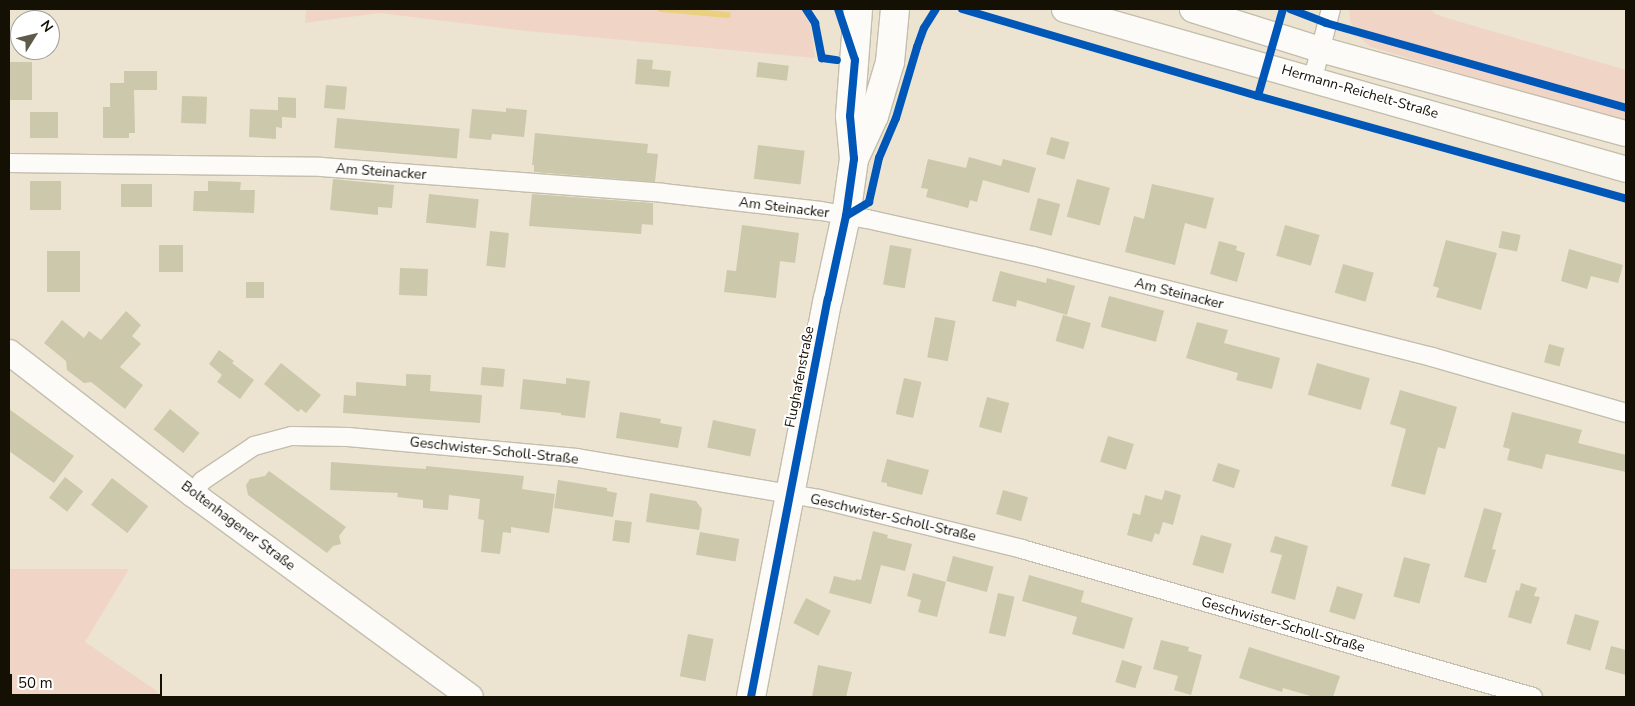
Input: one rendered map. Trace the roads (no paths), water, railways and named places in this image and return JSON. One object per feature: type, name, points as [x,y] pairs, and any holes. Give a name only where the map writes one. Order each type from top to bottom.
[{"type":"main road","name":"Flughafenstraße","points":[[751,697],[828,299],[846,216],[854,159],[850,116],[858,9]]},
{"type":"main road","name":"Flughafenstraße","points":[[854,159],[874,116],[887,71],[895,9]]},
{"type":"main road","name":"Hermann-Reichelt-Straße","points":[[1064,9],[1313,78],[1626,169]]},
{"type":"main road","points":[[1192,9],[1320,48],[1626,133]]},
{"type":"main road","name":"Boltenhagener Straße","points":[[9,352],[193,494],[470,697]]},
{"type":"street","points":[[1313,78],[1331,9]]},
{"type":"street","name":"Am Steinacker","points":[[9,163],[321,168],[663,193],[846,216],[1043,259],[1432,357],[1626,413]]},
{"type":"street","name":"Geschwister-Scholl-Straße","points":[[193,494],[202,481],[254,446],[292,436],[348,437],[577,458],[818,499],[1022,549],[1533,697]]},
{"type":"waterway","points":[[661,9],[728,15]]}]
